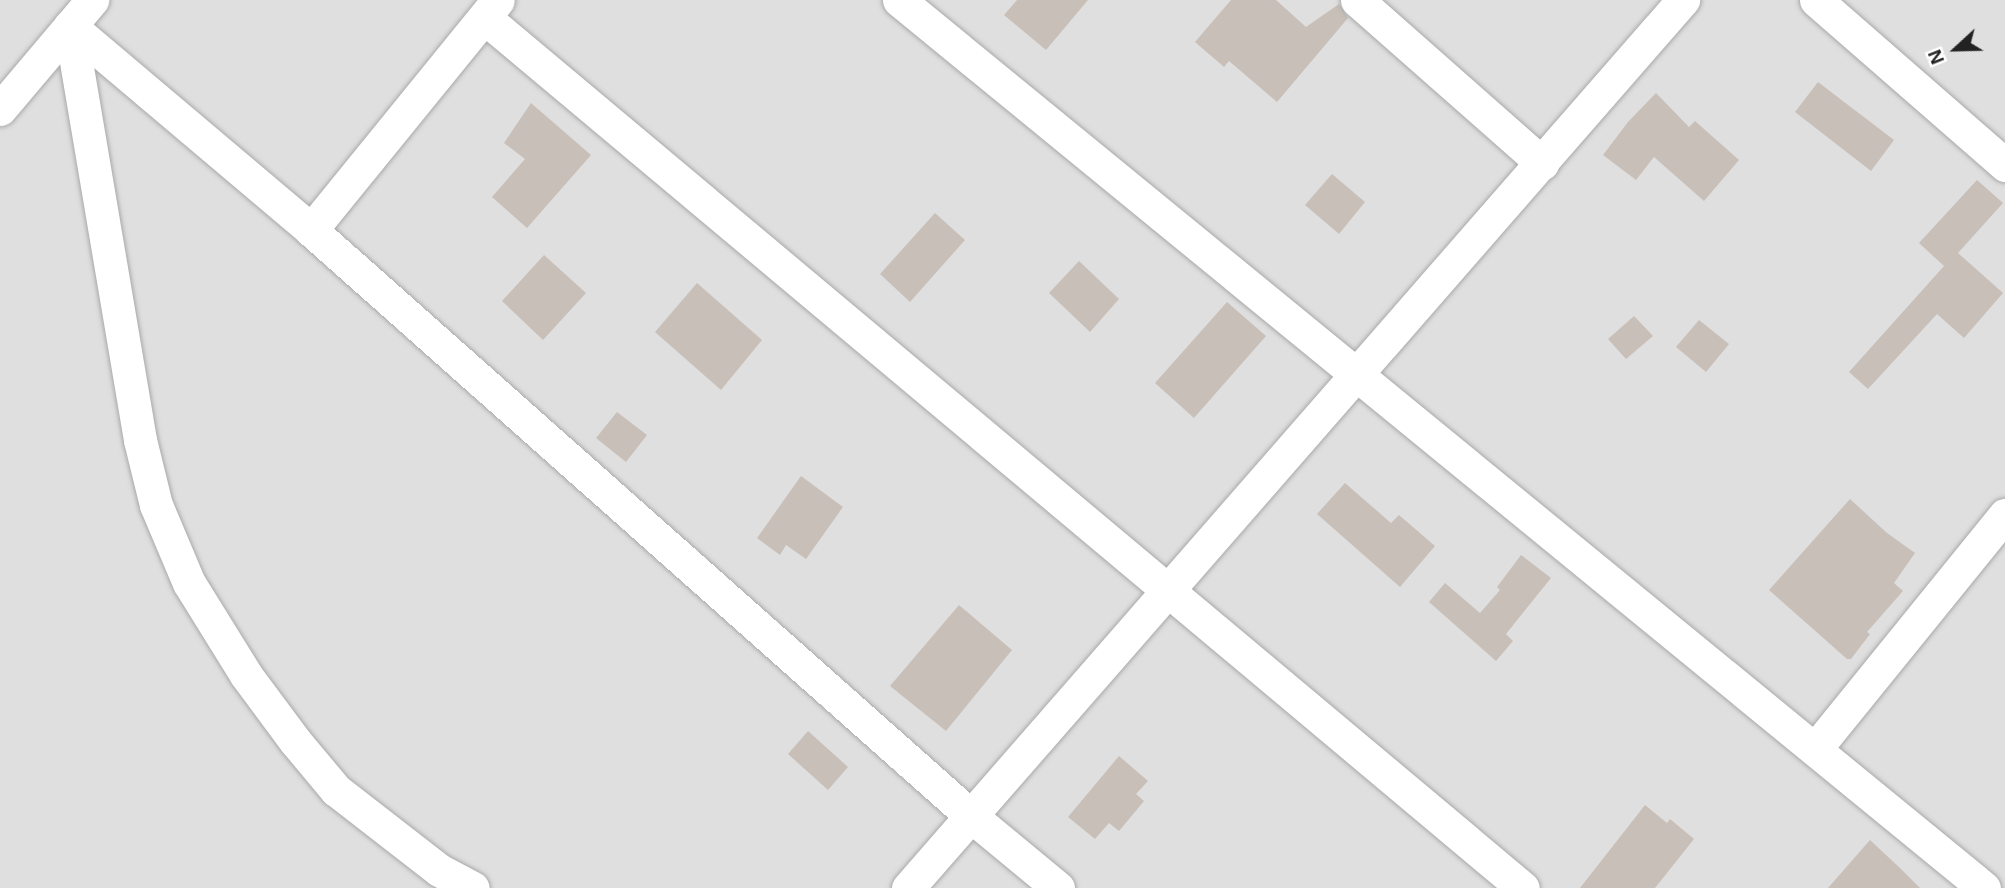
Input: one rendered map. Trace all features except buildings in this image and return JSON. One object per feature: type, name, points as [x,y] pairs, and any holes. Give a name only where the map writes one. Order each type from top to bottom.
[{"type":"street","points":[[0,109],[92,0]]},
{"type":"street","points":[[899,0],[1984,888]]},
{"type":"street","points":[[1357,0],[1542,163]]},
{"type":"street","points":[[908,888],[1683,0]]},
{"type":"street","points":[[1816,0],[2005,165]]},
{"type":"street","points":[[311,230],[491,9],[1169,592],[1523,888]]},
{"type":"street","points":[[70,26],[311,230],[971,816],[1058,888]]},
{"type":"street","points":[[70,26],[140,439],[156,505],[189,583],[246,675],[336,790],[439,870],[473,888]]},
{"type":"street","points":[[1816,748],[2005,514]]},
{"type":"shaded area","points":[[0,0],[2005,0],[2005,888],[0,888]]}]
